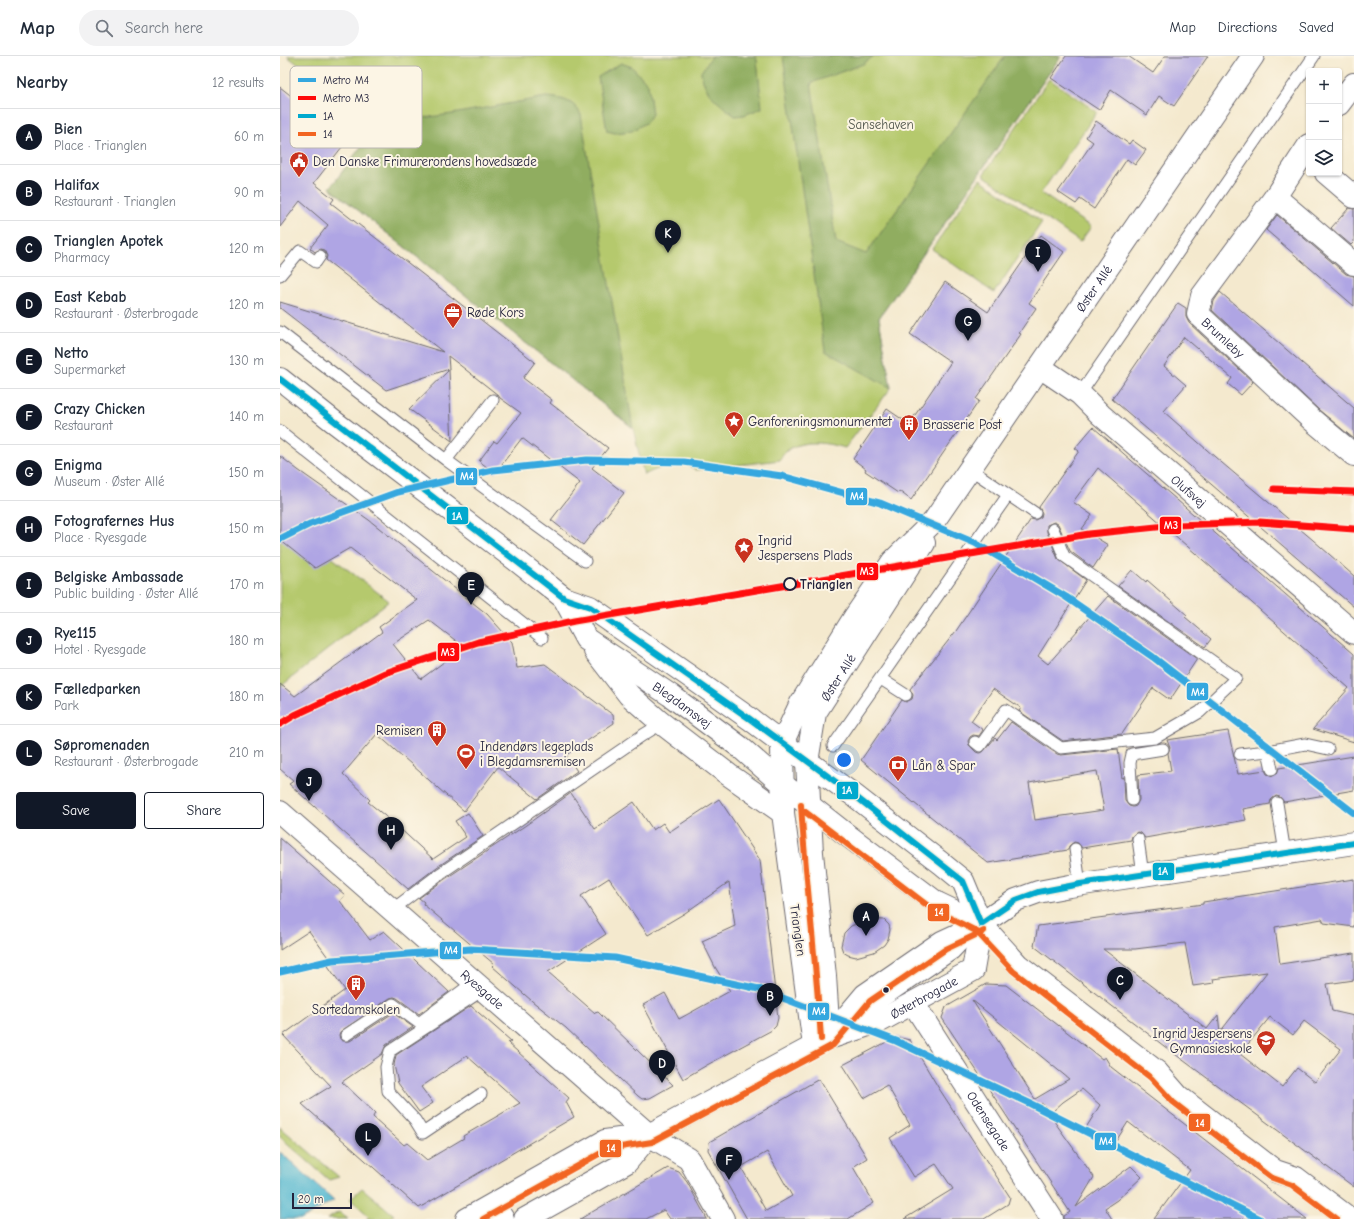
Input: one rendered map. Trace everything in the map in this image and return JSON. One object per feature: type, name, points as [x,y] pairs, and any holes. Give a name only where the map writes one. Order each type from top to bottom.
[{"type":"street","name":"Øster Allé","points":[[812,853],[807,762],[815,713],[922,547],[934,521],[1253,56]]},
{"type":"street","points":[[1342,100],[1354,84]]},
{"type":"street","name":"Brumleby","points":[[1306,153],[1202,296],[1198,314],[1311,419],[1354,456]]},
{"type":"street","points":[[1330,176],[1354,197]]},
{"type":"street","points":[[1275,197],[1354,264]]},
{"type":"street","name":"Olufsvej","points":[[1040,367],[1080,394],[1101,415],[1354,633]]},
{"type":"street","name":"Blegdamsvej","points":[[280,379],[564,598],[590,607],[750,718],[807,762]]},
{"type":"street","name":"Øster Allé","points":[[783,814],[782,743],[801,703],[854,618],[893,561],[934,521]]},
{"type":"street","name":"Blegdamsvej","points":[[564,598],[586,638],[676,699],[740,747],[782,784],[809,805]]},
{"type":"street","points":[[586,638],[629,696],[729,775],[783,814]]},
{"type":"street","points":[[807,762],[855,796],[963,881],[981,924],[1018,965],[1157,1072],[1178,1096],[1275,1171],[1296,1178],[1350,1219]]},
{"type":"street","points":[[809,805],[937,903],[981,924]]},
{"type":"street","name":"Ryesgade","points":[[280,812],[649,1135],[689,1159],[723,1219]]},
{"type":"street","name":"Trianglen","points":[[783,814],[821,1042]]},
{"type":"street","name":"Østerbrogade","points":[[821,1042],[866,995],[942,942],[981,924],[1016,900],[1038,892],[1080,884],[1354,843]]},
{"type":"street","name":"Trianglen","points":[[812,853],[825,976],[821,1042]]},
{"type":"street","name":"Østerbrogade","points":[[467,1219],[499,1212],[605,1141],[649,1135],[821,1042],[880,1021],[973,970],[981,924]]},
{"type":"street","name":"Odensegade","points":[[913,1003],[1052,1219]]},
{"type":"street","name":"Østerbrogade","points":[[525,1219],[627,1162],[649,1135]]},
{"type":"lane","points":[[1080,394],[1314,56]]},
{"type":"lane","points":[[280,275],[300,250],[316,262],[320,256]]},
{"type":"lane","points":[[280,332],[446,460],[585,561]]},
{"type":"lane","points":[[446,460],[493,400]]},
{"type":"lane","points":[[280,431],[542,638]]},
{"type":"lane","points":[[970,469],[1035,513]]},
{"type":"lane","points":[[833,746],[1008,494]]},
{"type":"lane","points":[[975,742],[980,746],[1006,710],[1061,748],[1155,738],[1200,712],[1236,678],[1064,556],[1053,529]]},
{"type":"lane","points":[[881,678],[906,695]]},
{"type":"lane","points":[[392,910],[454,864],[656,727],[660,722]]},
{"type":"lane","points":[[1240,754],[1268,751],[1305,744],[1328,749]]},
{"type":"lane","points":[[1132,800],[1130,763],[1132,754],[1163,749]]},
{"type":"lane","points":[[1268,751],[1272,769]]},
{"type":"lane","points":[[1277,803],[1285,853]]},
{"type":"lane","points":[[1138,839],[1143,875]]},
{"type":"lane","points":[[1075,849],[1080,884]]},
{"type":"lane","points":[[346,1036],[393,1004],[419,1023],[479,986]]},
{"type":"lane","points":[[479,986],[390,1051],[386,1067],[388,1091],[415,1120],[423,1133],[481,1094]]},
{"type":"green space","name":"Sansehaven","points":[[287,56],[1061,56],[879,318],[891,388],[845,448],[828,444],[809,443],[792,448],[785,453],[780,460],[696,470],[687,465],[676,464],[659,468],[644,475],[633,428],[330,188],[360,148],[422,148],[422,66],[300,66]]},
{"type":"green space","points":[[712,56],[755,56],[757,60],[762,108],[744,115],[735,116],[713,97],[705,86],[701,72]]},
{"type":"green space","points":[[783,56],[874,56],[863,64],[811,83],[836,242],[866,254],[1005,56],[1061,56],[879,318],[891,388],[825,351]]},
{"type":"green space","points":[[621,63],[632,67],[648,84],[652,114],[647,122],[632,131],[615,133],[607,131],[598,77]]},
{"type":"green space","points":[[1049,79],[1097,112],[1041,193],[1091,227],[1080,242],[983,175]]},
{"type":"green space","points":[[546,97],[557,98],[571,103],[581,115],[633,428],[330,188],[360,148],[422,148],[422,118]]},
{"type":"green space","points":[[980,179],[1042,222],[994,293],[932,249]]},
{"type":"green space","points":[[280,518],[389,601],[280,687]]},
{"type":"green space","points":[[280,1127],[339,1177],[329,1180],[280,1137]]},
{"type":"green space","points":[[362,1188],[394,1215],[387,1219],[367,1219],[369,1216],[350,1199]]},
{"type":"green space","points":[[339,1212],[348,1219],[327,1219]]},
{"type":"water","points":[[280,1152],[334,1200],[302,1219],[280,1219]]},
{"type":"building","points":[[1066,56],[1128,56],[1153,73],[1165,56],[1208,56],[1174,106],[1159,96],[1147,115],[1111,90],[1099,110],[1051,78]]},
{"type":"building","points":[[280,87],[290,95],[290,148],[341,148],[314,183],[334,199],[331,203],[535,362],[523,378],[552,400],[550,403],[608,448],[592,468],[624,493],[583,545],[551,520],[580,483],[522,438],[495,473],[479,461],[494,441],[497,443],[521,413],[461,366],[448,356],[449,369],[386,390],[280,308],[280,302],[443,352],[326,260],[327,256],[324,250],[320,249],[315,252],[310,248],[328,225],[300,201],[280,227]]},
{"type":"building","points":[[1096,121],[1129,144],[1132,140],[1146,150],[1135,165],[1127,159],[1094,209],[1080,199],[1076,204],[1058,192],[1093,142],[1086,137]]},
{"type":"building","points":[[1349,208],[1354,209],[1354,242],[1351,245],[1331,228]]},
{"type":"building","points":[[1277,215],[1346,274],[1354,276],[1354,306],[1266,230]]},
{"type":"building","points":[[1041,235],[1064,252],[1029,303],[1036,308],[1019,333],[1021,334],[976,399],[979,401],[911,500],[899,491],[898,493],[865,471],[866,469],[853,459],[887,409],[909,424],[951,362],[910,334],[945,282],[988,312]]},
{"type":"building","points":[[1220,292],[1354,408],[1354,439],[1319,410],[1212,310],[1214,301]]},
{"type":"building","points":[[1178,303],[1186,308],[1186,317],[1189,323],[1253,382],[1241,395],[1228,384],[1232,378],[1184,337],[1164,366],[1186,385],[1163,411],[1354,576],[1354,607],[1112,399]]},
{"type":"building","points":[[449,370],[451,423],[452,441],[409,409]]},
{"type":"building","points":[[1093,427],[1354,654],[1354,742],[1313,729],[1349,688],[1098,468],[1073,502],[1092,515],[1082,529],[1108,545],[1093,568],[1070,551],[1058,524],[1054,522],[1047,525],[1047,532],[1058,559],[1086,580],[1038,656],[1048,664],[1108,596],[1197,659],[1170,700],[1153,688],[1122,734],[1063,741],[1019,711],[1021,708],[993,689],[971,721],[983,730],[979,736],[973,735],[970,737],[968,741],[969,745],[976,752],[983,752],[995,738],[997,740],[1011,722],[1057,754],[1061,755],[1118,749],[1122,778],[1124,777],[1125,801],[1129,806],[1133,807],[1136,806],[1139,800],[1138,775],[1171,771],[1168,753],[1170,748],[1167,740],[1228,731],[1238,774],[1265,770],[1267,774],[1273,776],[1277,774],[1279,768],[1354,756],[1354,790],[1284,802],[1280,797],[1276,796],[1271,800],[1270,804],[1243,809],[1246,820],[1145,838],[1141,833],[1137,832],[1132,836],[1131,840],[1082,848],[1078,843],[1074,842],[1069,846],[1068,850],[988,863],[861,760],[902,700],[906,702],[912,699],[913,695],[910,689],[956,631],[1031,519],[1035,520],[1041,517],[1042,513],[1039,507],[1079,451],[1075,448]],"holes":[[[1097,771],[1104,810],[1035,820],[1029,783]]]},
{"type":"building","points":[[280,456],[369,520],[487,614],[512,642],[517,668],[545,664],[613,715],[614,723],[566,755],[577,771],[537,799],[498,767],[464,811],[377,734],[343,774],[370,800],[368,802],[433,859],[466,837],[455,821],[468,813],[483,836],[437,867],[408,889],[289,784],[294,781],[280,769],[280,684],[295,696],[382,632],[379,627],[417,600],[350,548],[315,568],[280,540]],"holes":[[[429,620],[464,647],[421,679],[393,644]]]},
{"type":"building","points":[[1132,570],[1146,582],[1147,580],[1187,615],[1185,617],[1211,639],[1205,647],[1118,586]]},
{"type":"building","points":[[571,793],[595,829],[634,802],[653,830],[663,823],[669,832],[719,799],[760,860],[778,1018],[776,1026],[772,1030],[683,1079],[643,1005],[665,993],[679,1019],[730,991],[715,967],[702,941],[735,926],[729,882],[685,913],[648,935],[609,878],[581,896],[606,934],[548,972],[595,1013],[598,1012],[673,1085],[650,1098],[642,1099],[638,1096],[566,1028],[492,966],[494,964],[423,904],[424,902],[419,898]]},
{"type":"building","points":[[280,838],[345,895],[340,901],[370,940],[384,931],[449,992],[419,1014],[397,998],[390,998],[340,1032],[340,1039],[343,1041],[350,1041],[393,1013],[413,1027],[386,1045],[382,1054],[342,1082],[375,1113],[373,1117],[404,1145],[407,1143],[427,1160],[464,1138],[463,1136],[520,1103],[467,1056],[421,1087],[433,1103],[419,1112],[398,1083],[394,1065],[396,1055],[471,1006],[511,1041],[508,1043],[569,1098],[566,1102],[574,1117],[419,1208],[302,1104],[331,1086],[283,1035],[345,990],[326,963],[330,960],[309,931],[280,950]]},
{"type":"building","points":[[1354,879],[1354,927],[1324,923],[1322,919],[1275,927],[1280,964],[1354,953],[1354,980],[1327,984],[1332,1011],[1354,1016],[1354,1187],[1164,1046],[1034,946],[1038,926],[1203,904],[1203,902]],"holes":[[[1185,943],[1193,986],[1214,983],[1213,979],[1267,972],[1220,1032],[1218,1015],[1207,1029],[1103,949],[1135,949]],[[1270,1017],[1293,1035],[1304,1021],[1341,1049],[1315,1082],[1297,1068],[1282,1087],[1240,1054]]]},
{"type":"building","points":[[868,919],[884,920],[889,925],[890,930],[888,939],[884,945],[874,952],[856,957],[843,952],[841,946],[844,933],[851,926]]},
{"type":"building","points":[[986,984],[1006,985],[1102,1059],[1105,1057],[1111,1067],[1307,1219],[1154,1219],[1190,1170],[1128,1122],[1111,1149],[1084,1131],[1100,1105],[1082,1089],[1053,1111],[1041,1103],[1094,1177],[1076,1207],[1131,1166],[1142,1177],[1117,1200],[1105,1208],[1112,1219],[1064,1219],[1064,1216],[1070,1212],[942,1018],[946,1007]],"holes":[[[972,1000],[1069,1079],[1035,1099]]]},
{"type":"building","points":[[896,1037],[910,1040],[938,1087],[1010,1197],[1008,1204],[984,1219],[904,1219],[953,1189],[936,1164],[914,1177],[890,1138],[910,1125],[887,1085],[864,1098],[843,1065]]},
{"type":"building","points":[[819,1079],[867,1158],[853,1167],[874,1203],[848,1219],[747,1219],[708,1150],[709,1142]],"holes":[[[767,1152],[792,1196],[766,1211],[741,1167]]]},
{"type":"building","points":[[668,1168],[679,1172],[687,1182],[707,1219],[670,1219],[664,1210],[646,1219],[580,1219]]},
{"type":"metro line","name":"M4","points":[[280,539],[310,524],[398,492],[493,470],[587,460],[684,462],[782,476],[880,503],[975,543],[1066,597],[1153,657],[1354,813]]},
{"type":"metro line","name":"M3","points":[[1274,489],[1354,492]]},
{"type":"metro line","name":"M3","points":[[280,724],[295,715],[385,673],[478,642],[574,621],[1089,534],[1176,525],[1260,522],[1354,529]]},
{"type":"metro line","name":"M4","points":[[280,972],[332,960],[471,949],[615,958],[759,989],[896,1041],[1031,1104],[1260,1219]]},
{"type":"transit line","name":"1A","points":[[280,379],[564,598],[590,607],[750,719],[855,796],[963,881],[981,924]]},
{"type":"transit line","name":"14","points":[[801,805],[821,1039]]},
{"type":"transit line","name":"14","points":[[804,811],[932,909],[976,931],[1013,971],[1151,1078],[1173,1102],[1270,1177],[1292,1185],[1337,1219]]},
{"type":"transit line","name":"1A","points":[[981,924],[1016,900],[1038,892],[1080,884],[1354,843]]},
{"type":"transit line","name":"14","points":[[483,1219],[608,1149],[652,1142],[833,1045],[870,1001],[946,949],[984,931]]},
{"type":"place","name":"Den Danske Frimurerordens hovedsæde","points":[[299,178]]},
{"type":"place","name":"Fælledparken","points":[[668,253]]},
{"type":"place","name":"Belgiske Ambassade","points":[[1038,272]]},
{"type":"place","name":"Røde Kors","points":[[453,329]]},
{"type":"place","name":"Enigma","points":[[968,341]]},
{"type":"place","name":"Genforeningsmonumentet","points":[[734,438]]},
{"type":"place","name":"Brasserie Post","points":[[909,441]]},
{"type":"place","name":"Ingrid Jespersens Plads","points":[[744,564]]},
{"type":"place","name":"Trianglen","points":[[790,584]]},
{"type":"place","name":"Netto","points":[[471,605]]},
{"type":"place","name":"Remisen","points":[[437,747]]},
{"type":"place","name":"Indendørs legeplads i Blegdamsremisen","points":[[466,770]]},
{"type":"place","name":"Lån & Spar","points":[[898,782]]},
{"type":"place","name":"Rye115","points":[[309,801]]},
{"type":"place","name":"Fotografernes Hus","points":[[391,850]]},
{"type":"place","name":"Bien","points":[[866,936]]},
{"type":"place","name":"Trianglen Apotek","points":[[1120,1000]]},
{"type":"place","name":"Sortedamskolen","points":[[356,1001]]},
{"type":"place","name":"Halifax","points":[[770,1016]]},
{"type":"place","name":"Ingrid Jespersens Gymnasieskole","points":[[1266,1057]]},
{"type":"place","name":"East Kebab","points":[[662,1083]]},
{"type":"place","name":"Søpromenaden","points":[[368,1156]]},
{"type":"place","name":"Crazy Chicken","points":[[729,1180]]}]
